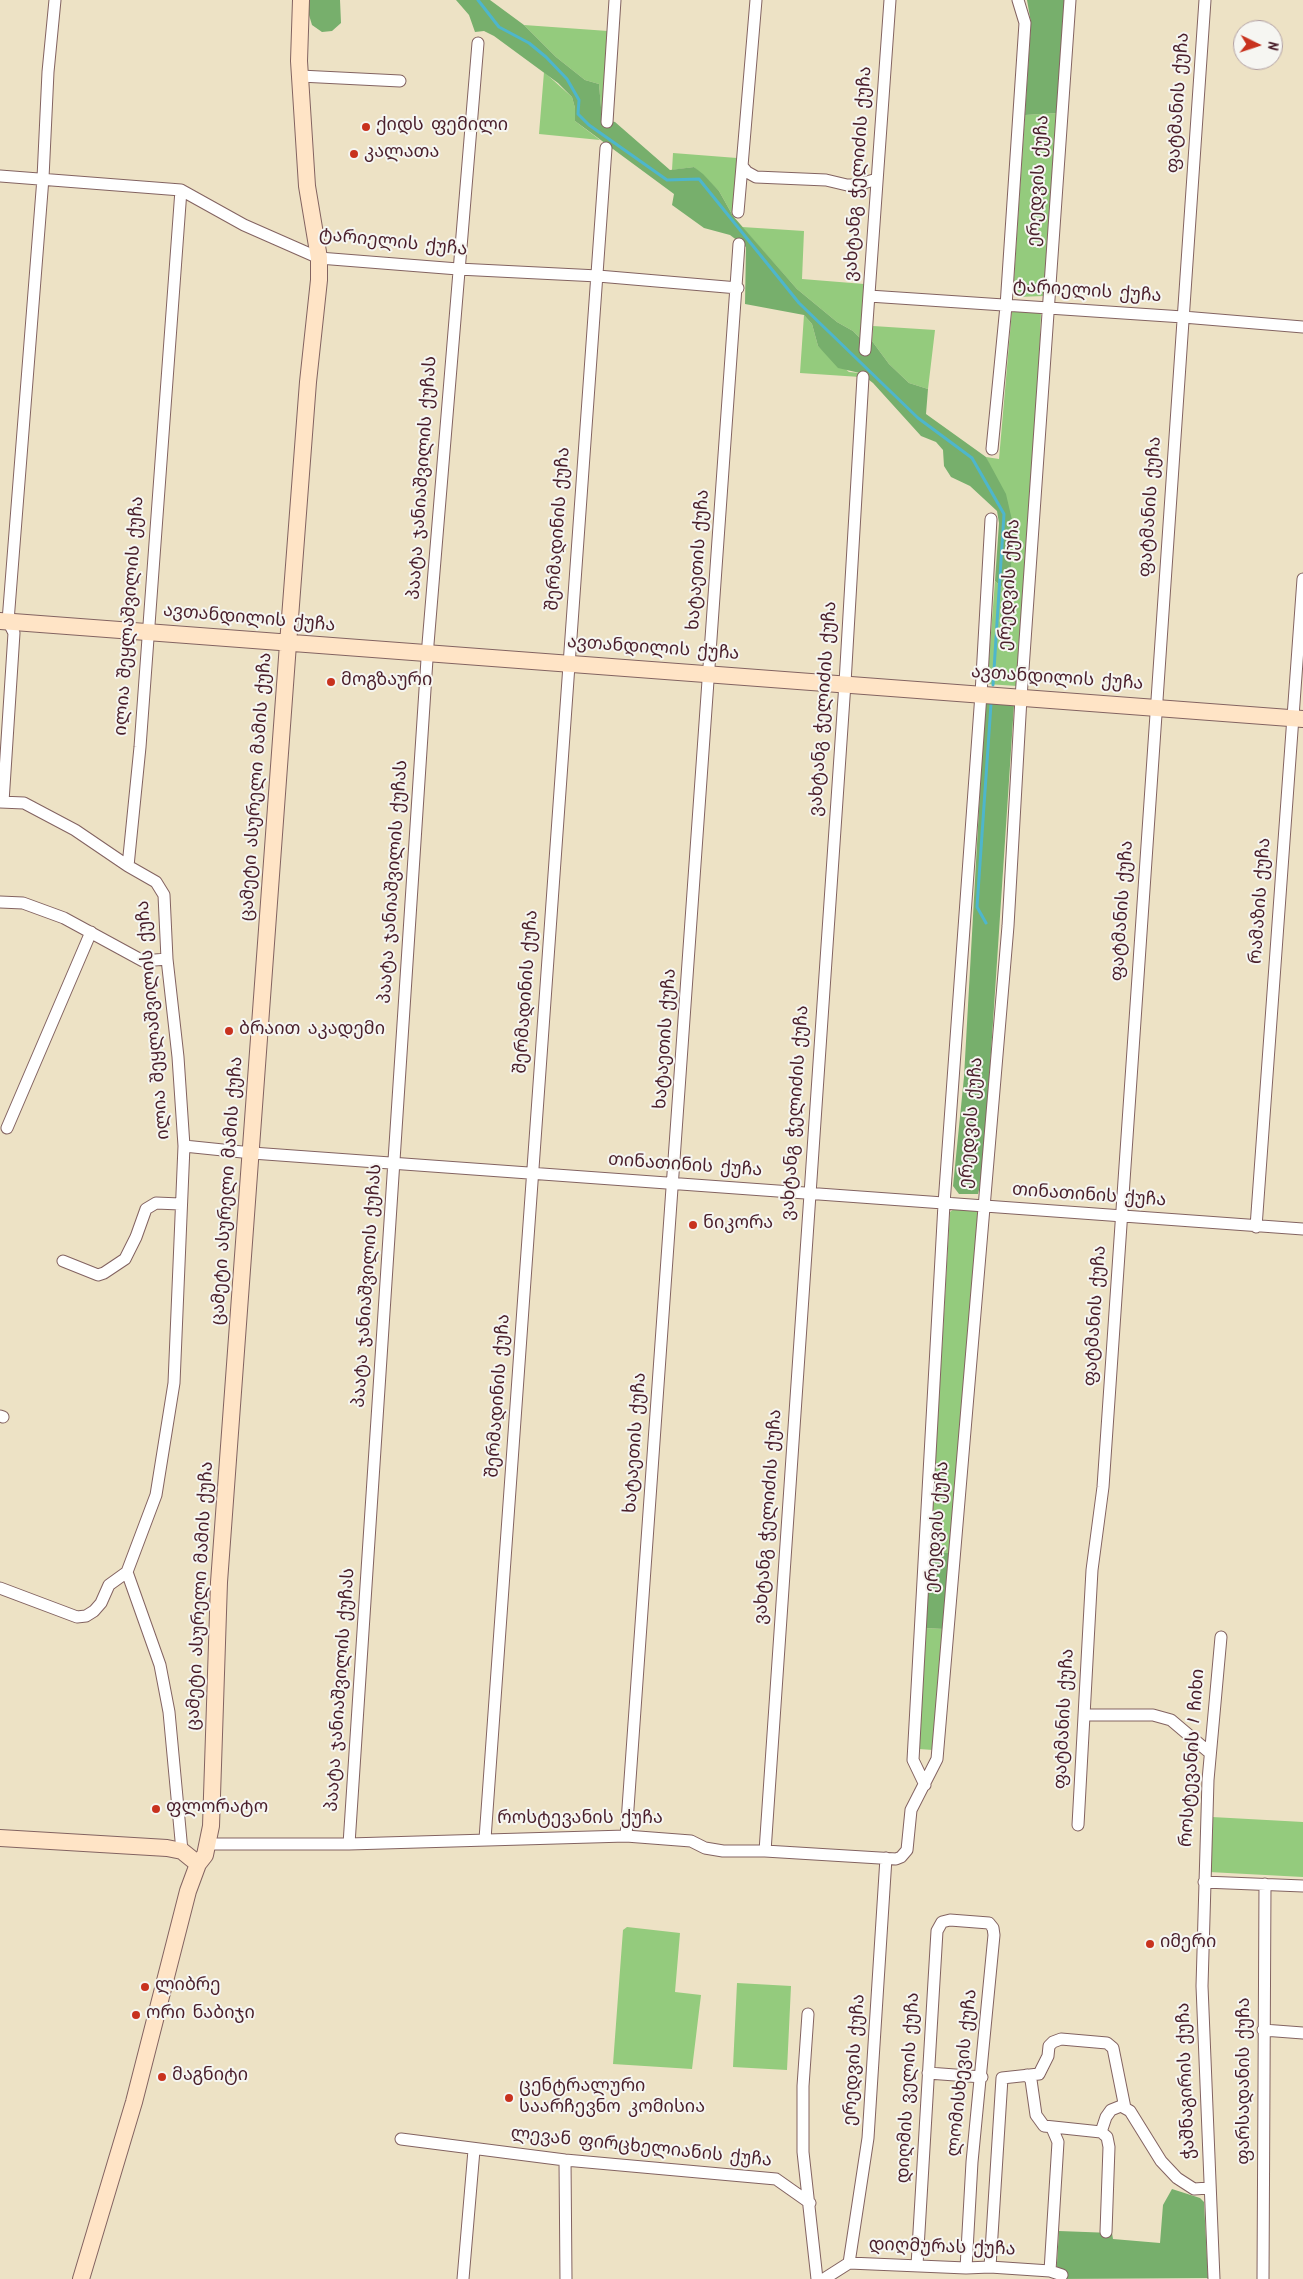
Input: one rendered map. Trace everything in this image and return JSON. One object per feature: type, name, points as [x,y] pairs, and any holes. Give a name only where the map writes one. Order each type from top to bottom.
[{"type":"street","points":[[55,0],[48,72],[43,178],[4,621],[14,633],[2,802],[24,803],[75,830],[128,866]]},
{"type":"street","name":"ცამეტი ასურელი მამის ქუჩა","points":[[81,2279],[134,2102],[188,1891],[198,1864],[205,1854],[211,1826],[219,1582],[308,382],[317,305],[319,258],[307,186],[300,76],[301,0]]},
{"type":"street","points":[[607,122],[615,0]]},
{"type":"street","points":[[738,212],[756,0]]},
{"type":"street","name":"ვახტანგ ჭელიძის ქუჩა","points":[[865,350],[890,0]]},
{"type":"street","name":"ერედვის ქუჩა","points":[[992,449],[1006,306],[1025,23],[1018,0]]},
{"type":"street","name":"ერედვის ქუჩა","points":[[925,1785],[938,1759],[1008,926],[1021,698],[1070,0]]},
{"type":"street","name":"ფატმანის ქუჩა","points":[[1078,1825],[1092,1570],[1103,1488],[1155,707],[1205,0]]},
{"type":"street","name":"პაატა ჯანიაშვილის ქუჩას","points":[[349,1844],[428,654],[458,269],[478,43]]},
{"type":"street","points":[[300,76],[400,81]]},
{"type":"street","name":"შერმადინის ქუჩა","points":[[485,1840],[606,148]]},
{"type":"street","points":[[742,166],[747,172],[756,177],[826,180],[847,185],[857,185],[877,178]]},
{"type":"street","name":"ტარიელის ქუჩა","points":[[0,176],[181,190],[244,226],[319,258],[458,269],[598,276],[738,288]]},
{"type":"street","name":"ილია შეყლაშვილის ქუჩა","points":[[127,1572],[156,1494],[174,1383],[180,1204],[184,1146],[178,1057],[167,960],[164,896],[156,882],[128,866],[140,747],[147,631],[181,190]]},
{"type":"street","name":"ხატაეთის ქუჩა","points":[[626,1836],[740,244]]},
{"type":"street","name":"ტარიელის ქუჩა","points":[[869,296],[1303,327]]},
{"type":"street","name":"ვახტანგ ჭელიძის ქუჩა","points":[[765,1851],[845,684],[863,378]]},
{"type":"street","name":"ერედვის ქუჩა","points":[[925,1785],[913,1760],[944,1204],[981,694],[991,519]]},
{"type":"street","name":"რამაზის ქუჩა","points":[[1256,1226],[1298,719],[1303,579]]},
{"type":"street","name":"ავთანდილის ქუჩა","points":[[4,621],[1298,719]]},
{"type":"street","points":[[0,902],[24,902],[91,932],[143,961],[167,960]]},
{"type":"street","points":[[7,1128],[91,932]]},
{"type":"street","name":"თინათინის ქუჩა","points":[[184,1146],[252,1153],[1303,1229]]},
{"type":"street","points":[[63,1261],[98,1275],[125,1259],[136,1237],[146,1209],[156,1203],[180,1204]]},
{"type":"street","points":[[0,1588],[77,1616],[86,1616],[101,1603],[109,1585],[127,1572],[160,1665],[169,1712],[182,1852]]},
{"type":"street","name":"როსტევანის I ჩიხი","points":[[1204,1882],[1210,1753],[1221,1638]]},
{"type":"street","points":[[1084,1715],[1153,1715],[1162,1717],[1171,1720],[1210,1753]]},
{"type":"street","name":"როსტევანის ქუჩა","points":[[208,1844],[349,1844],[626,1836],[691,1841],[705,1848],[723,1851],[765,1851],[886,1858],[901,1857],[907,1850],[911,1810],[925,1785]]},
{"type":"street","points":[[0,1838],[168,1848],[182,1852],[198,1864]]},
{"type":"street","name":"ერედვის ქუჩა","points":[[850,2263],[868,2138],[886,1858]]},
{"type":"street","points":[[1204,1882],[1303,1886]]},
{"type":"street","name":"ჭაშნაგირის ქუჩა","points":[[1204,1882],[1202,1986],[1214,2279]]},
{"type":"street","name":"ფარსადანის ქუჩა","points":[[1263,2279],[1264,1884]]},
{"type":"street","name":"ლომისხევის ქუჩა","points":[[950,1920],[989,1923],[993,1928],[983,2071],[972,2162],[966,2268]]},
{"type":"street","name":"დიღმის ველის ქუჩა","points":[[918,2265],[937,1931],[942,1922],[950,1920]]},
{"type":"street","points":[[808,2014],[803,2086],[803,2152],[817,2279]]},
{"type":"street","points":[[1263,2030],[1303,2032]]},
{"type":"street","points":[[928,2073],[983,2071],[1002,2078],[1039,2074],[1048,2056],[1049,2046],[1053,2042],[1061,2039],[1107,2043],[1112,2048],[1125,2108]]},
{"type":"street","points":[[1027,2076],[1031,2080],[1039,2122],[1044,2126],[1101,2132],[1107,2137],[1109,2147],[1106,2232]]},
{"type":"street","points":[[990,2267],[1002,2078]]},
{"type":"street","points":[[1101,2132],[1106,2117],[1111,2110],[1121,2106],[1125,2108],[1130,2111],[1161,2161],[1177,2178],[1194,2189],[1209,2188]]},
{"type":"street","points":[[1050,2271],[1058,2142],[1052,2128]]},
{"type":"street","name":"ლევან ფირცხელიანის ქუჩა","points":[[401,2140],[565,2160],[776,2180],[810,2203]]},
{"type":"street","points":[[463,2279],[474,2150]]},
{"type":"street","points":[[565,2160],[566,2279]]},
{"type":"street","name":"დიღმურას ქუჩა","points":[[824,2279],[850,2263],[966,2268],[990,2267],[1050,2271],[1062,2275]]},
{"type":"green space","points":[[309,0],[340,0],[341,23],[332,31],[322,32],[312,25],[309,15]]},
{"type":"green space","points":[[456,0],[490,0],[524,25],[556,57],[585,80],[599,84],[602,119],[615,122],[670,170],[694,167],[703,174],[719,191],[733,216],[797,289],[837,322],[853,331],[862,340],[872,341],[889,364],[909,383],[928,389],[926,414],[986,457],[1006,494],[1012,520],[1013,540],[1010,579],[1002,587],[995,581],[999,523],[997,511],[970,486],[951,477],[944,466],[943,450],[936,442],[921,436],[873,383],[860,373],[838,368],[818,346],[812,324],[804,315],[745,304],[746,247],[730,235],[704,228],[672,205],[674,194],[575,121],[575,108],[572,97],[558,83],[494,36],[484,31],[475,32],[469,15]]},
{"type":"green space","points":[[1027,0],[1065,0],[1058,113],[1025,115],[1031,23]]},
{"type":"green space","points":[[524,25],[608,31],[602,119],[599,84],[585,80],[556,57]]},
{"type":"green space","points":[[544,72],[572,97],[575,108],[575,121],[600,140],[539,134]]},
{"type":"green space","points":[[1058,113],[1044,296],[1017,297],[1013,294],[1025,115]]},
{"type":"green space","points":[[673,153],[737,158],[733,216],[719,191],[694,167],[672,170]]},
{"type":"green space","points":[[742,227],[804,231],[802,279],[864,284],[862,340],[853,331],[837,322],[797,289]]},
{"type":"green space","points":[[1012,310],[1041,312],[1017,686],[987,684],[995,581],[1002,587],[1010,579],[993,473],[986,457],[999,459]]},
{"type":"green space","points":[[804,315],[812,324],[818,346],[849,372],[859,373],[860,377],[800,373]]},
{"type":"green space","points":[[873,326],[935,330],[928,389],[909,383],[889,364],[872,341]]},
{"type":"green space","points":[[985,701],[1014,705],[983,1173],[978,1194],[959,1194],[953,1186],[964,1077]]},
{"type":"green space","points":[[954,1209],[977,1211],[978,1213],[949,1553],[930,1552],[950,1212]]},
{"type":"green space","points":[[930,1552],[949,1553],[944,1629],[925,1628]]},
{"type":"green space","points":[[925,1628],[944,1629],[933,1750],[919,1749]]},
{"type":"green space","points":[[1212,1817],[1303,1822],[1303,1877],[1209,1872]]},
{"type":"green space","points":[[627,1927],[680,1933],[675,1992],[701,1995],[692,2069],[613,2064],[623,1930]]},
{"type":"green space","points":[[737,1983],[791,1986],[787,2070],[733,2067]]},
{"type":"green space","points":[[1172,2189],[1200,2198],[1204,2202],[1208,2278],[1056,2279],[1059,2231],[1112,2233],[1113,2239],[1160,2243],[1163,2205]]},
{"type":"waterway","points":[[478,0],[499,27],[529,43],[546,57],[567,79],[579,100],[578,114],[589,125],[667,180],[699,179],[799,303],[918,418],[972,458],[1004,514],[993,685]]},
{"type":"waterway","points":[[986,923],[977,907],[991,704]]},
{"type":"place","name":"ქიდს ფემილი","points":[[366,127]]},
{"type":"place","name":"კალათა","points":[[354,154]]},
{"type":"place","name":"მოგზაური","points":[[331,682]]},
{"type":"place","name":"ბრაით აკადემი","points":[[229,1031]]},
{"type":"place","name":"ნიკორა","points":[[693,1225]]},
{"type":"place","name":"ფლორატო","points":[[156,1809]]},
{"type":"place","name":"იმერი","points":[[1150,1944]]},
{"type":"place","name":"ლიბრე","points":[[145,1987]]},
{"type":"place","name":"ორი ნაბიჯი","points":[[136,2015]]},
{"type":"place","name":"მაგნიტი","points":[[162,2077]]},
{"type":"place","name":"ცენტრალური საარჩევნო კომისია","points":[[509,2098]]}]
